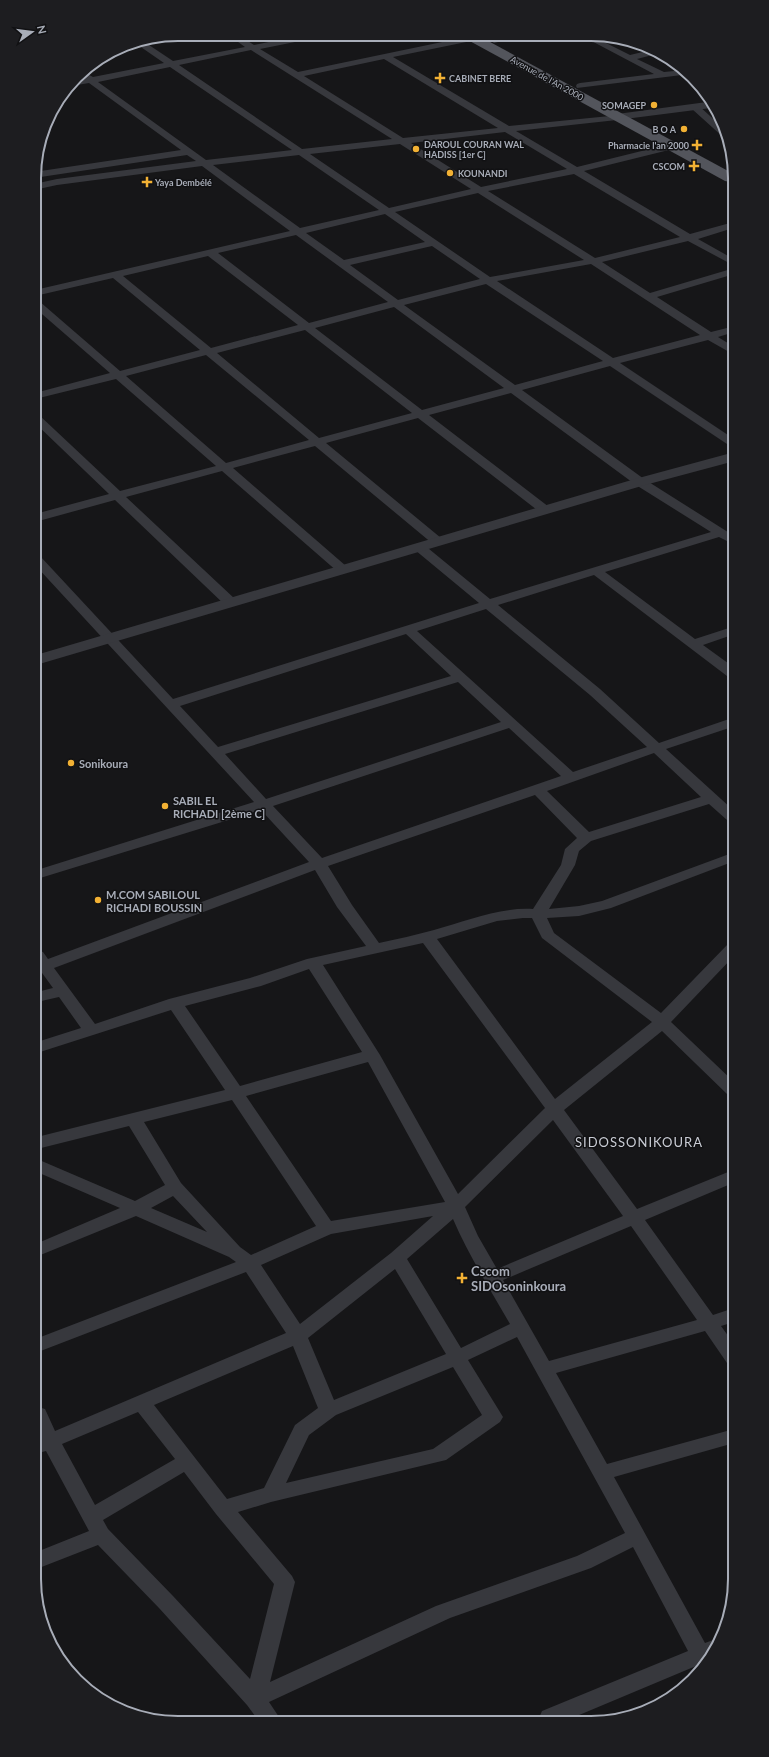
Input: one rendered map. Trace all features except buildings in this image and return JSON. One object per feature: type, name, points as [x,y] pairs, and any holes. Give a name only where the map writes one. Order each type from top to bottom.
[{"type":"main road","name":"Avenue de l'An 2000","points":[[488,41],[624,116],[728,177]]},
{"type":"main road","name":"Avenue de l'An 2000","points":[[489,41],[580,86],[624,116],[727,167]]},
{"type":"street","points":[[242,41],[593,261],[728,348]]},
{"type":"street","points":[[80,83],[286,41]]},
{"type":"street","points":[[296,76],[462,41]]},
{"type":"street","points":[[598,41],[663,75]]},
{"type":"street","points":[[144,46],[488,280],[728,440]]},
{"type":"street","points":[[629,58],[648,54]]},
{"type":"street","points":[[386,57],[728,260]]},
{"type":"street","points":[[580,86],[679,73]]},
{"type":"street","points":[[86,76],[640,482],[727,536]]},
{"type":"street","points":[[41,185],[57,182],[204,163],[509,130],[707,105]]},
{"type":"street","points":[[695,107],[719,128]]},
{"type":"street","points":[[41,292],[478,190],[578,170],[674,146]]},
{"type":"street","points":[[41,174],[189,152]]},
{"type":"street","points":[[41,168],[48,173]]},
{"type":"street","points":[[41,394],[488,280],[593,261],[689,238],[728,227]]},
{"type":"street","points":[[342,264],[434,243]]},
{"type":"street","points":[[210,252],[545,510]]},
{"type":"street","points":[[647,297],[728,273]]},
{"type":"street","points":[[115,274],[437,541]]},
{"type":"street","points":[[41,308],[342,569]]},
{"type":"street","points":[[41,516],[728,331]]},
{"type":"street","points":[[41,423],[230,602]]},
{"type":"street","points":[[41,658],[419,546],[728,458]]},
{"type":"street","points":[[171,704],[596,571],[727,536]]},
{"type":"street","points":[[419,546],[595,692],[728,813]]},
{"type":"street","points":[[41,564],[319,864],[345,907],[376,949]]},
{"type":"street","points":[[596,571],[728,670]]},
{"type":"street","points":[[408,629],[571,778]]},
{"type":"street","points":[[694,644],[728,632]]},
{"type":"street","points":[[216,752],[461,678]]},
{"type":"street","points":[[41,873],[264,804],[511,723]]},
{"type":"street","points":[[91,1030],[41,961],[728,723]]},
{"type":"street","points":[[538,790],[586,838]]},
{"type":"street","points":[[538,914],[568,865],[572,848],[586,838],[712,798]]},
{"type":"street","points":[[41,1047],[175,1003],[255,982],[313,962],[428,937],[496,916],[523,913],[538,914],[579,911],[606,905],[728,859]]},
{"type":"street","points":[[538,914],[547,935],[662,1022],[728,1085]]},
{"type":"street","points":[[428,937],[635,1218],[728,1350]]},
{"type":"street","points":[[44,1443],[298,1336],[397,1258],[456,1206],[554,1109],[662,1022],[728,952]]},
{"type":"street","points":[[313,962],[372,1055],[456,1206],[468,1236],[521,1327],[637,1536],[706,1654]]},
{"type":"street","points":[[41,996],[63,991]]},
{"type":"street","points":[[175,1003],[327,1228]]},
{"type":"street","points":[[41,1143],[133,1118],[236,1094],[372,1055]]},
{"type":"street","points":[[133,1118],[175,1188],[235,1252],[250,1263],[298,1336],[329,1410]]},
{"type":"street","points":[[41,1166],[235,1252]]},
{"type":"street","points":[[492,1278],[728,1178]]},
{"type":"street","points":[[41,1249],[137,1208],[175,1188]]},
{"type":"street","points":[[41,1344],[250,1263],[327,1228],[456,1206]]},
{"type":"street","points":[[223,1508],[271,1494],[439,1455],[493,1417],[397,1258]]},
{"type":"street","points":[[544,1369],[710,1324],[728,1317]]},
{"type":"street","points":[[271,1494],[302,1430],[329,1410],[458,1357],[521,1327]]},
{"type":"street","points":[[142,1403],[223,1508],[285,1582],[255,1699]]},
{"type":"street","points":[[41,1428],[44,1443],[101,1535],[166,1602],[255,1699],[267,1716]]},
{"type":"street","points":[[602,1473],[728,1438]]},
{"type":"street","points":[[91,1517],[188,1461]]},
{"type":"street","points":[[41,1559],[101,1535]]},
{"type":"street","points":[[255,1699],[443,1612],[584,1562],[637,1536]]},
{"type":"street","points":[[555,1716],[703,1658]]},
{"type":"place","name":"CABINET BERE","points":[[440,78]]},
{"type":"place","name":"SOMAGEP","points":[[654,105]]},
{"type":"place","name":"B O A","points":[[684,129]]},
{"type":"place","name":"Pharmacie l'an 2000","points":[[697,145]]},
{"type":"place","name":"DAROUL COURAN WAL HADISS [1er C]","points":[[416,149]]},
{"type":"place","name":"CSCOM","points":[[694,166]]},
{"type":"place","name":"KOUNANDI","points":[[450,173]]},
{"type":"place","name":"Yaya Dembélé","points":[[147,182]]},
{"type":"place","name":"Sonikoura","points":[[71,763]]},
{"type":"place","name":"SABIL EL RICHADI [2ème C]","points":[[165,806]]},
{"type":"place","name":"M.COM SABILOUL RICHADI BOUSSIN","points":[[98,900]]},
{"type":"place","name":"Cscom SIDOsoninkoura","points":[[462,1278]]},
{"type":"district","name":"SIDOSSONIKOURA","points":[[639,1142]]}]
